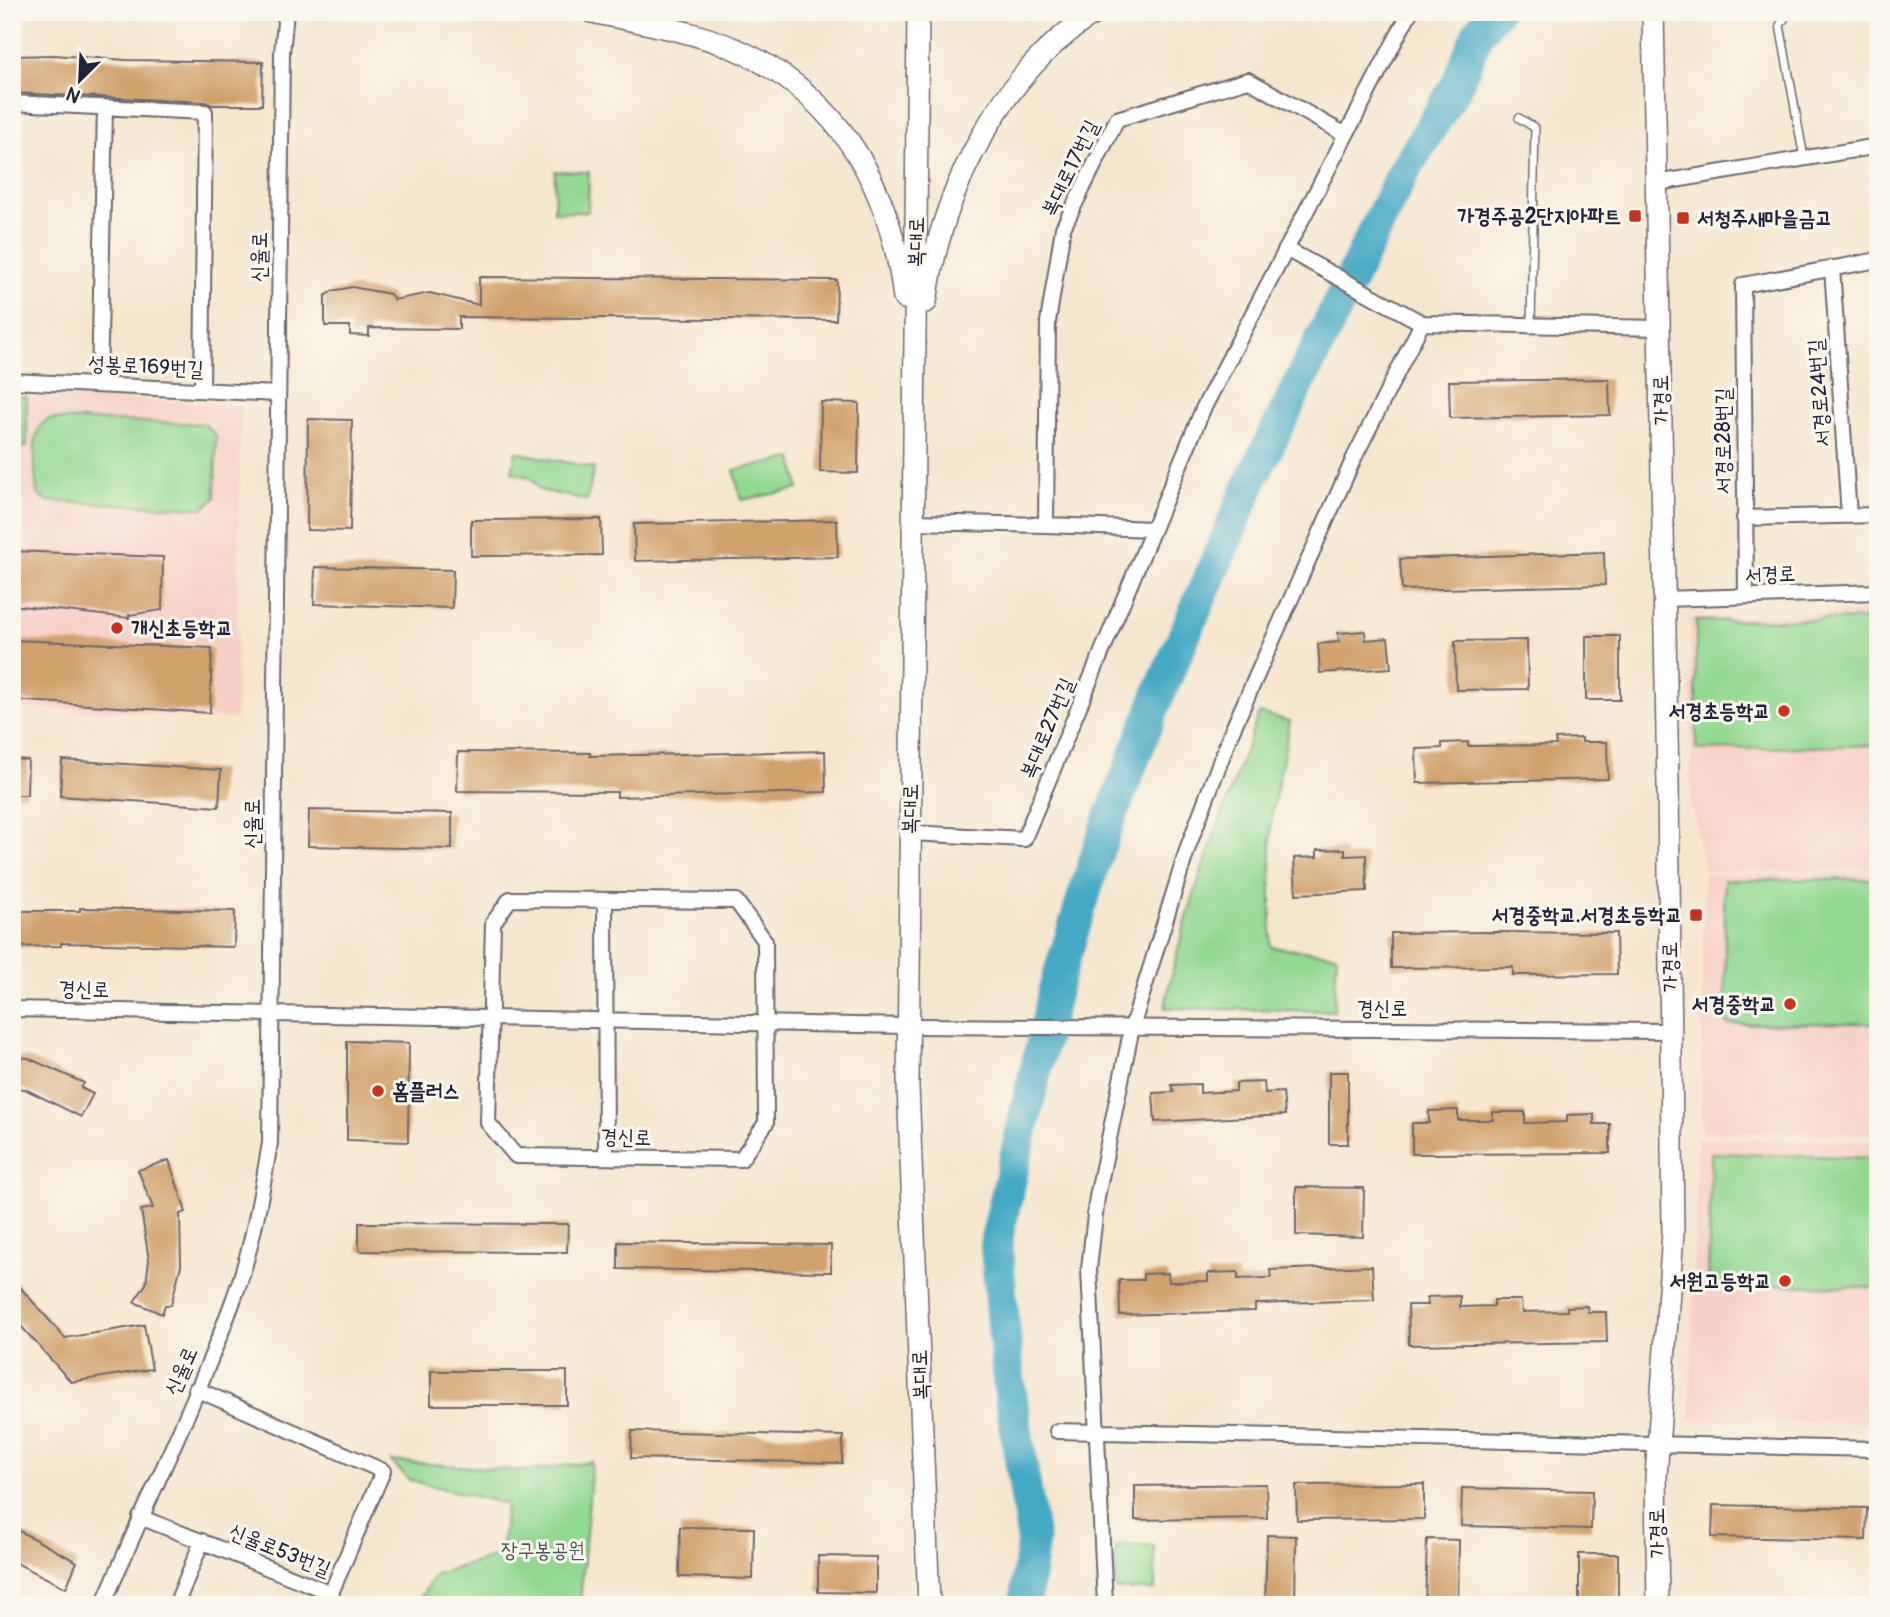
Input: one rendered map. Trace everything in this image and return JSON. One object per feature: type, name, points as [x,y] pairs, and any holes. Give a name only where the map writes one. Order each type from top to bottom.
[{"type":"street","name":"신율로","points":[[103,1605],[239,1283],[255,1227],[270,1143],[282,53],[286,12]]},
{"type":"street","points":[[593,12],[660,25],[724,45],[756,59],[822,107],[866,168],[884,203],[900,265],[915,383]]},
{"type":"street","name":"복대로","points":[[918,12],[908,1086],[929,1605]]},
{"type":"street","points":[[915,383],[937,240],[960,183],[1002,104],[1024,75],[1096,12]]},
{"type":"street","points":[[913,522],[1153,529],[1203,409],[1410,12]]},
{"type":"street","name":"가경로","points":[[1653,12],[1673,1233],[1659,1444],[1658,1605]]},
{"type":"street","name":"복대로17번길","points":[[1046,525],[1048,322],[1063,228],[1117,119],[1248,80],[1346,135]]},
{"type":"street","points":[[12,103],[205,112],[202,390]]},
{"type":"street","points":[[99,385],[105,107]]},
{"type":"street","points":[[1657,183],[1878,146]]},
{"type":"street","points":[[1286,249],[1422,323],[1659,328]]},
{"type":"street","points":[[1832,268],[1878,260]]},
{"type":"street","name":"서경로28번길","points":[[1746,596],[1743,285],[1832,268]]},
{"type":"street","name":"서경로24번길","points":[[1832,268],[1849,516]]},
{"type":"street","points":[[1105,1605],[1089,1269],[1097,1197],[1132,1027],[1188,847],[1231,733],[1354,458],[1422,323]]},
{"type":"street","name":"성봉로169번길","points":[[12,381],[278,394]]},
{"type":"street","points":[[1744,518],[1878,515]]},
{"type":"street","name":"복대로27번길","points":[[910,833],[1024,839],[1153,529]]},
{"type":"street","name":"서경로","points":[[1664,599],[1878,592]]},
{"type":"street","name":"경신로","points":[[510,899],[736,901],[765,941],[766,1124],[741,1159],[516,1156],[488,1123],[491,1018],[493,923],[510,899]]},
{"type":"street","points":[[605,900],[606,1157]]},
{"type":"street","name":"경신로","points":[[12,1009],[908,1026],[1671,1031]]},
{"type":"street","points":[[196,1390],[383,1471],[333,1599]]},
{"type":"street","points":[[1057,1431],[1878,1449]]},
{"type":"street","name":"신율로53번길","points":[[140,1517],[202,1541],[333,1599]]},
{"type":"street","name":"신율로53번길","points":[[176,1605],[202,1541]]},
{"type":"lane","points":[[1789,12],[1780,25],[1804,158]]},
{"type":"lane","points":[[1519,118],[1535,128],[1531,326]]},
{"type":"shaded area","points":[[12,394],[241,405],[236,719],[12,707]]},
{"type":"shaded area","name":"서경초등학교","points":[[1878,611],[1878,869],[1705,872],[1691,803],[1690,619]]},
{"type":"shaded area","name":"서경중학교","points":[[1878,872],[1878,1134],[1701,1132],[1704,875]]},
{"type":"shaded area","name":"서원고등학교","points":[[1697,1139],[1878,1142],[1878,1423],[1690,1420]]},
{"type":"green space","points":[[555,171],[589,172],[588,212],[554,212]]},
{"type":"green space","points":[[12,397],[27,397],[27,447],[12,447]]},
{"type":"green space","points":[[51,419],[205,424],[216,436],[215,498],[203,508],[46,501],[37,494],[35,451],[39,430],[43,423]]},
{"type":"green space","points":[[516,452],[594,468],[587,500],[540,490],[531,478],[512,472]]},
{"type":"green space","points":[[793,458],[799,489],[741,500],[734,470]]},
{"type":"green space","points":[[1878,619],[1878,745],[1696,750],[1696,621]]},
{"type":"green space","points":[[1259,713],[1290,721],[1271,819],[1271,947],[1337,955],[1334,1011],[1165,1008],[1182,933]]},
{"type":"green space","points":[[1878,879],[1878,1023],[1726,1024],[1724,880]]},
{"type":"green space","points":[[1711,1153],[1878,1158],[1878,1288],[1708,1283]]},
{"type":"green space","name":"장구봉공원","points":[[391,1461],[526,1471],[592,1462],[580,1605],[416,1605],[435,1574],[501,1555],[506,1504],[409,1480]]},
{"type":"green space","points":[[1116,1546],[1154,1546],[1155,1590],[1116,1590]]},
{"type":"building","points":[[53,55],[126,60],[263,62],[262,105],[212,105],[205,102],[12,93],[12,56]]},
{"type":"building","points":[[479,277],[837,280],[836,320],[459,317],[459,329],[369,328],[369,336],[350,335],[350,326],[325,326],[325,296],[332,291],[352,287],[390,294],[394,300],[430,293],[479,305]]},
{"type":"building","points":[[1609,379],[1610,415],[1450,418],[1449,381]]},
{"type":"building","points":[[821,402],[859,403],[858,473],[820,472]]},
{"type":"building","points":[[308,419],[352,420],[350,531],[307,530]]},
{"type":"building","points":[[601,519],[602,555],[471,556],[471,520]]},
{"type":"building","points":[[837,520],[838,557],[635,561],[634,524]]},
{"type":"building","points":[[12,551],[163,557],[162,610],[129,615],[129,618],[12,605]]},
{"type":"building","points":[[1604,552],[1605,585],[1402,590],[1400,559]]},
{"type":"building","points":[[315,567],[453,570],[452,608],[314,604]]},
{"type":"building","points":[[1365,631],[1366,640],[1388,638],[1391,668],[1320,673],[1318,644],[1339,642],[1338,633]]},
{"type":"building","points":[[1586,636],[1620,636],[1620,700],[1586,700]]},
{"type":"building","points":[[12,640],[212,648],[210,713],[12,700]]},
{"type":"building","points":[[1527,640],[1528,689],[1456,690],[1455,641]]},
{"type":"building","points":[[1582,738],[1582,742],[1607,742],[1608,779],[1417,783],[1416,749],[1442,748],[1442,743],[1468,742],[1468,746],[1556,745],[1555,739]]},
{"type":"building","points":[[825,751],[826,792],[617,797],[617,792],[457,791],[458,752],[590,753],[590,756]]},
{"type":"building","points":[[12,759],[28,760],[27,795],[12,795]]},
{"type":"building","points":[[62,760],[221,770],[219,807],[60,796]]},
{"type":"building","points":[[309,810],[452,813],[452,849],[308,846]]},
{"type":"building","points":[[1345,849],[1345,856],[1366,855],[1367,891],[1296,894],[1294,858],[1317,857],[1317,850]]},
{"type":"building","points":[[80,908],[235,911],[234,947],[61,943],[61,946],[12,947],[12,911],[80,911]]},
{"type":"building","points":[[1391,933],[1616,933],[1617,974],[1513,975],[1513,967],[1391,968]]},
{"type":"building","name":"홈플러스","points":[[347,1041],[409,1043],[408,1142],[347,1140]]},
{"type":"building","points":[[12,1057],[28,1058],[84,1083],[81,1088],[93,1094],[81,1117],[25,1089],[12,1088]]},
{"type":"building","points":[[1329,1072],[1348,1072],[1348,1144],[1329,1144]]},
{"type":"building","points":[[1264,1082],[1265,1093],[1283,1092],[1285,1115],[1155,1122],[1153,1093],[1174,1092],[1171,1085],[1200,1084],[1200,1093],[1236,1091],[1236,1083]]},
{"type":"building","points":[[1458,1110],[1458,1120],[1493,1120],[1493,1112],[1525,1112],[1525,1123],[1567,1122],[1567,1115],[1594,1114],[1594,1124],[1610,1124],[1610,1153],[1412,1154],[1412,1123],[1429,1123],[1429,1111]]},
{"type":"building","points":[[169,1160],[186,1212],[180,1214],[181,1265],[171,1305],[165,1305],[162,1314],[134,1302],[146,1284],[149,1260],[141,1210],[153,1208],[138,1170]]},
{"type":"building","points":[[1296,1187],[1364,1188],[1363,1237],[1296,1235]]},
{"type":"building","points":[[359,1223],[568,1224],[567,1252],[359,1251]]},
{"type":"building","points":[[618,1242],[831,1245],[831,1272],[618,1269]]},
{"type":"building","points":[[1372,1266],[1374,1300],[1255,1304],[1255,1311],[1120,1315],[1119,1280],[1143,1280],[1143,1274],[1168,1273],[1169,1282],[1208,1281],[1208,1273],[1238,1272],[1238,1279],[1271,1278],[1270,1270]]},
{"type":"building","points":[[12,1278],[65,1338],[144,1325],[152,1369],[71,1382],[12,1316]]},
{"type":"building","points":[[1460,1296],[1460,1307],[1494,1306],[1494,1300],[1521,1300],[1522,1312],[1567,1311],[1567,1307],[1587,1306],[1588,1312],[1606,1312],[1607,1342],[1409,1345],[1408,1305],[1428,1305],[1427,1297]]},
{"type":"building","points":[[431,1371],[567,1371],[567,1405],[431,1405]]},
{"type":"building","points":[[632,1431],[843,1436],[842,1463],[631,1458]]},
{"type":"building","points":[[1266,1484],[1267,1518],[1135,1520],[1135,1486]]},
{"type":"building","points":[[1424,1484],[1424,1519],[1297,1520],[1296,1485]]},
{"type":"building","points":[[1462,1488],[1592,1491],[1591,1529],[1461,1526]]},
{"type":"building","points":[[1713,1505],[1867,1508],[1866,1540],[1712,1537]]},
{"type":"building","points":[[12,1527],[77,1562],[66,1588],[12,1561]]},
{"type":"building","points":[[680,1527],[754,1528],[753,1579],[679,1577]]},
{"type":"building","points":[[1267,1535],[1296,1536],[1295,1605],[1265,1605]]},
{"type":"building","points":[[1427,1539],[1459,1540],[1458,1605],[1425,1605]]},
{"type":"building","points":[[1579,1554],[1618,1554],[1618,1605],[1579,1605]]},
{"type":"building","points":[[818,1556],[876,1557],[876,1593],[818,1592]]},
{"type":"waterway","points":[[1025,1605],[1033,1539],[1009,1384],[996,1241],[1055,988],[1098,850],[1158,696],[1252,479],[1404,171],[1457,85],[1478,33],[1495,12]]},
{"type":"place","name":"가경주공2단지아파트","points":[[1635,216]]},
{"type":"place","name":"서청주새마을금고","points":[[1683,218]]},
{"type":"place","name":"개신초등학교","points":[[117,628]]},
{"type":"place","name":"서경초등학교","points":[[1784,711]]},
{"type":"place","name":"서경중학교.서경초등학교","points":[[1696,915]]},
{"type":"place","name":"서경중학교","points":[[1790,1004]]},
{"type":"place","name":"홈플러스","points":[[378,1091]]},
{"type":"place","name":"서원고등학교","points":[[1785,1281]]}]
